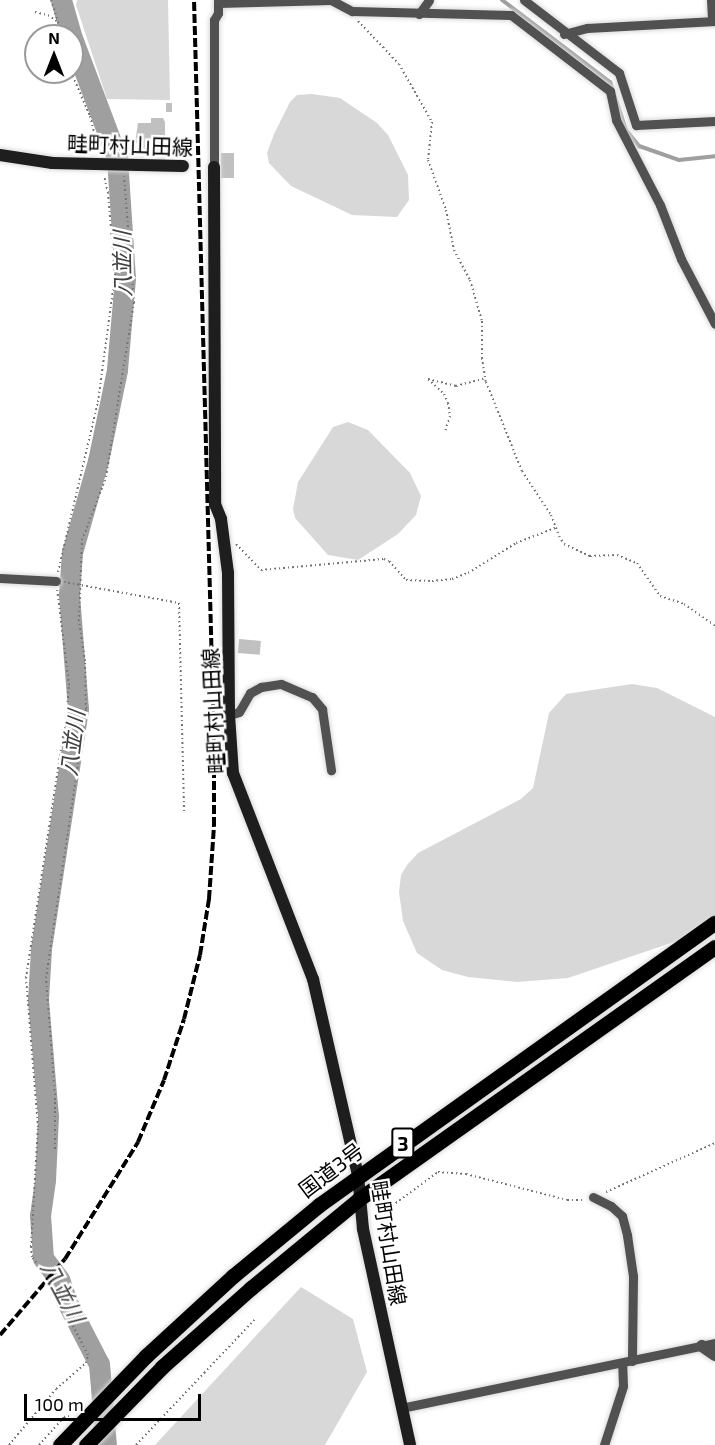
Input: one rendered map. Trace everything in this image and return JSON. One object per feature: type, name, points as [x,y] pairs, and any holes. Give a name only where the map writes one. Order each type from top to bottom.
[{"type":"highway","name":"国道3号","points":[[60,1445],[113,1390],[233,1276],[358,1175],[715,923]]},
{"type":"highway","name":"国道3号","points":[[91,1440],[115,1413],[251,1288],[359,1199],[715,947]]},
{"type":"main road","name":"畦町村山田線","points":[[0,155],[52,162],[183,166]]},
{"type":"main road","name":"畦町村山田線","points":[[214,167],[217,363],[213,378],[215,504],[221,519],[228,573],[229,715],[233,773],[313,979],[358,1175],[363,1229],[410,1445]]},
{"type":"street","points":[[214,167],[214,20],[218,13],[218,1],[331,0],[352,11],[512,15],[610,91],[620,127],[660,206],[681,259],[715,324]]},
{"type":"street","points":[[420,14],[429,0]]},
{"type":"street","points":[[524,0],[564,34],[620,73],[636,125],[715,121]]},
{"type":"street","points":[[564,34],[587,28],[714,21],[711,0]]},
{"type":"street","points":[[620,127],[634,120]]},
{"type":"street","points":[[0,578],[56,581]]},
{"type":"street","points":[[229,715],[239,712],[250,693],[261,687],[281,684],[312,697],[322,709],[331,770]]},
{"type":"street","points":[[593,1197],[611,1206],[622,1216],[633,1276],[627,1362],[623,1386],[604,1445]]},
{"type":"street","points":[[401,1408],[715,1343]]},
{"type":"street","points":[[702,1346],[715,1355]]},
{"type":"path","points":[[51,0],[58,22]]},
{"type":"path","points":[[352,11],[399,64],[432,122],[429,160],[446,210],[454,250],[470,280],[482,321],[485,378],[522,471],[551,515],[564,544],[590,556],[617,555],[637,563],[660,596],[684,604],[715,626]]},
{"type":"path","points":[[35,12],[48,15],[58,22]]},
{"type":"path","points":[[39,1266],[32,1257],[31,1247],[38,1127],[26,978],[69,685],[56,581],[98,402],[115,275],[108,193],[90,116],[76,84]]},
{"type":"path","points":[[55,1149],[55,1095],[46,978],[86,708],[85,661],[79,621],[82,540],[106,477],[134,303],[123,164]]},
{"type":"path","points":[[445,431],[450,416],[448,403],[444,394],[428,379],[456,386],[485,378]]},
{"type":"path","points":[[224,542],[235,544],[243,550],[261,570],[384,559],[389,561],[406,580],[432,580],[452,579],[468,573],[516,543],[555,528]]},
{"type":"path","points":[[56,581],[179,603],[184,811]]},
{"type":"path","points":[[363,1229],[390,1206],[438,1172],[466,1174],[567,1200],[593,1197],[715,1143]]},
{"type":"path","points":[[9,1445],[56,1389],[87,1363],[88,1355],[62,1305],[55,1283]]},
{"type":"path","points":[[136,1445],[255,1318]]},
{"type":"path","points":[[39,1445],[64,1417],[75,1415]]},
{"type":"shaded area","points":[[77,0],[168,0],[170,100],[107,99],[76,5]]},
{"type":"shaded area","points":[[312,94],[340,98],[377,123],[388,135],[408,175],[409,200],[397,217],[352,215],[291,186],[269,163],[267,153],[290,102],[297,95]]},
{"type":"shaded area","points":[[348,422],[368,430],[410,473],[421,496],[416,515],[398,534],[358,560],[328,555],[295,518],[293,509],[298,482],[333,427]]},
{"type":"shaded area","points":[[632,684],[657,688],[715,717],[715,928],[568,978],[517,982],[468,977],[442,970],[417,953],[403,921],[399,892],[401,875],[407,865],[418,853],[521,799],[533,788],[549,713],[566,694]]},
{"type":"shaded area","points":[[301,1287],[353,1319],[367,1372],[325,1445],[155,1445]]},
{"type":"building","points":[[166,103],[172,103],[172,112],[166,112]]},
{"type":"building","points":[[151,118],[163,118],[165,122],[165,151],[138,151],[138,143],[135,143],[138,123],[151,123]]},
{"type":"building","points":[[221,153],[234,153],[234,178],[221,178]]},
{"type":"building","points":[[239,639],[261,641],[260,655],[238,653]]},
{"type":"waterway","name":"八並川","points":[[61,0],[68,24]]},
{"type":"waterway","points":[[502,0],[610,82],[626,130],[639,146],[679,160],[715,156]]},
{"type":"waterway","name":"八並川","points":[[84,70],[117,158],[125,278],[117,370],[98,461],[72,552],[69,595],[78,709],[41,949],[38,1000],[48,1116],[45,1180],[40,1215],[43,1258],[59,1279],[67,1302],[99,1364],[106,1445]]},
{"type":"railway","points":[[0,1335],[65,1259],[138,1142],[164,1080],[184,1019],[200,955],[209,899],[214,826],[214,743],[194,0]]}]
